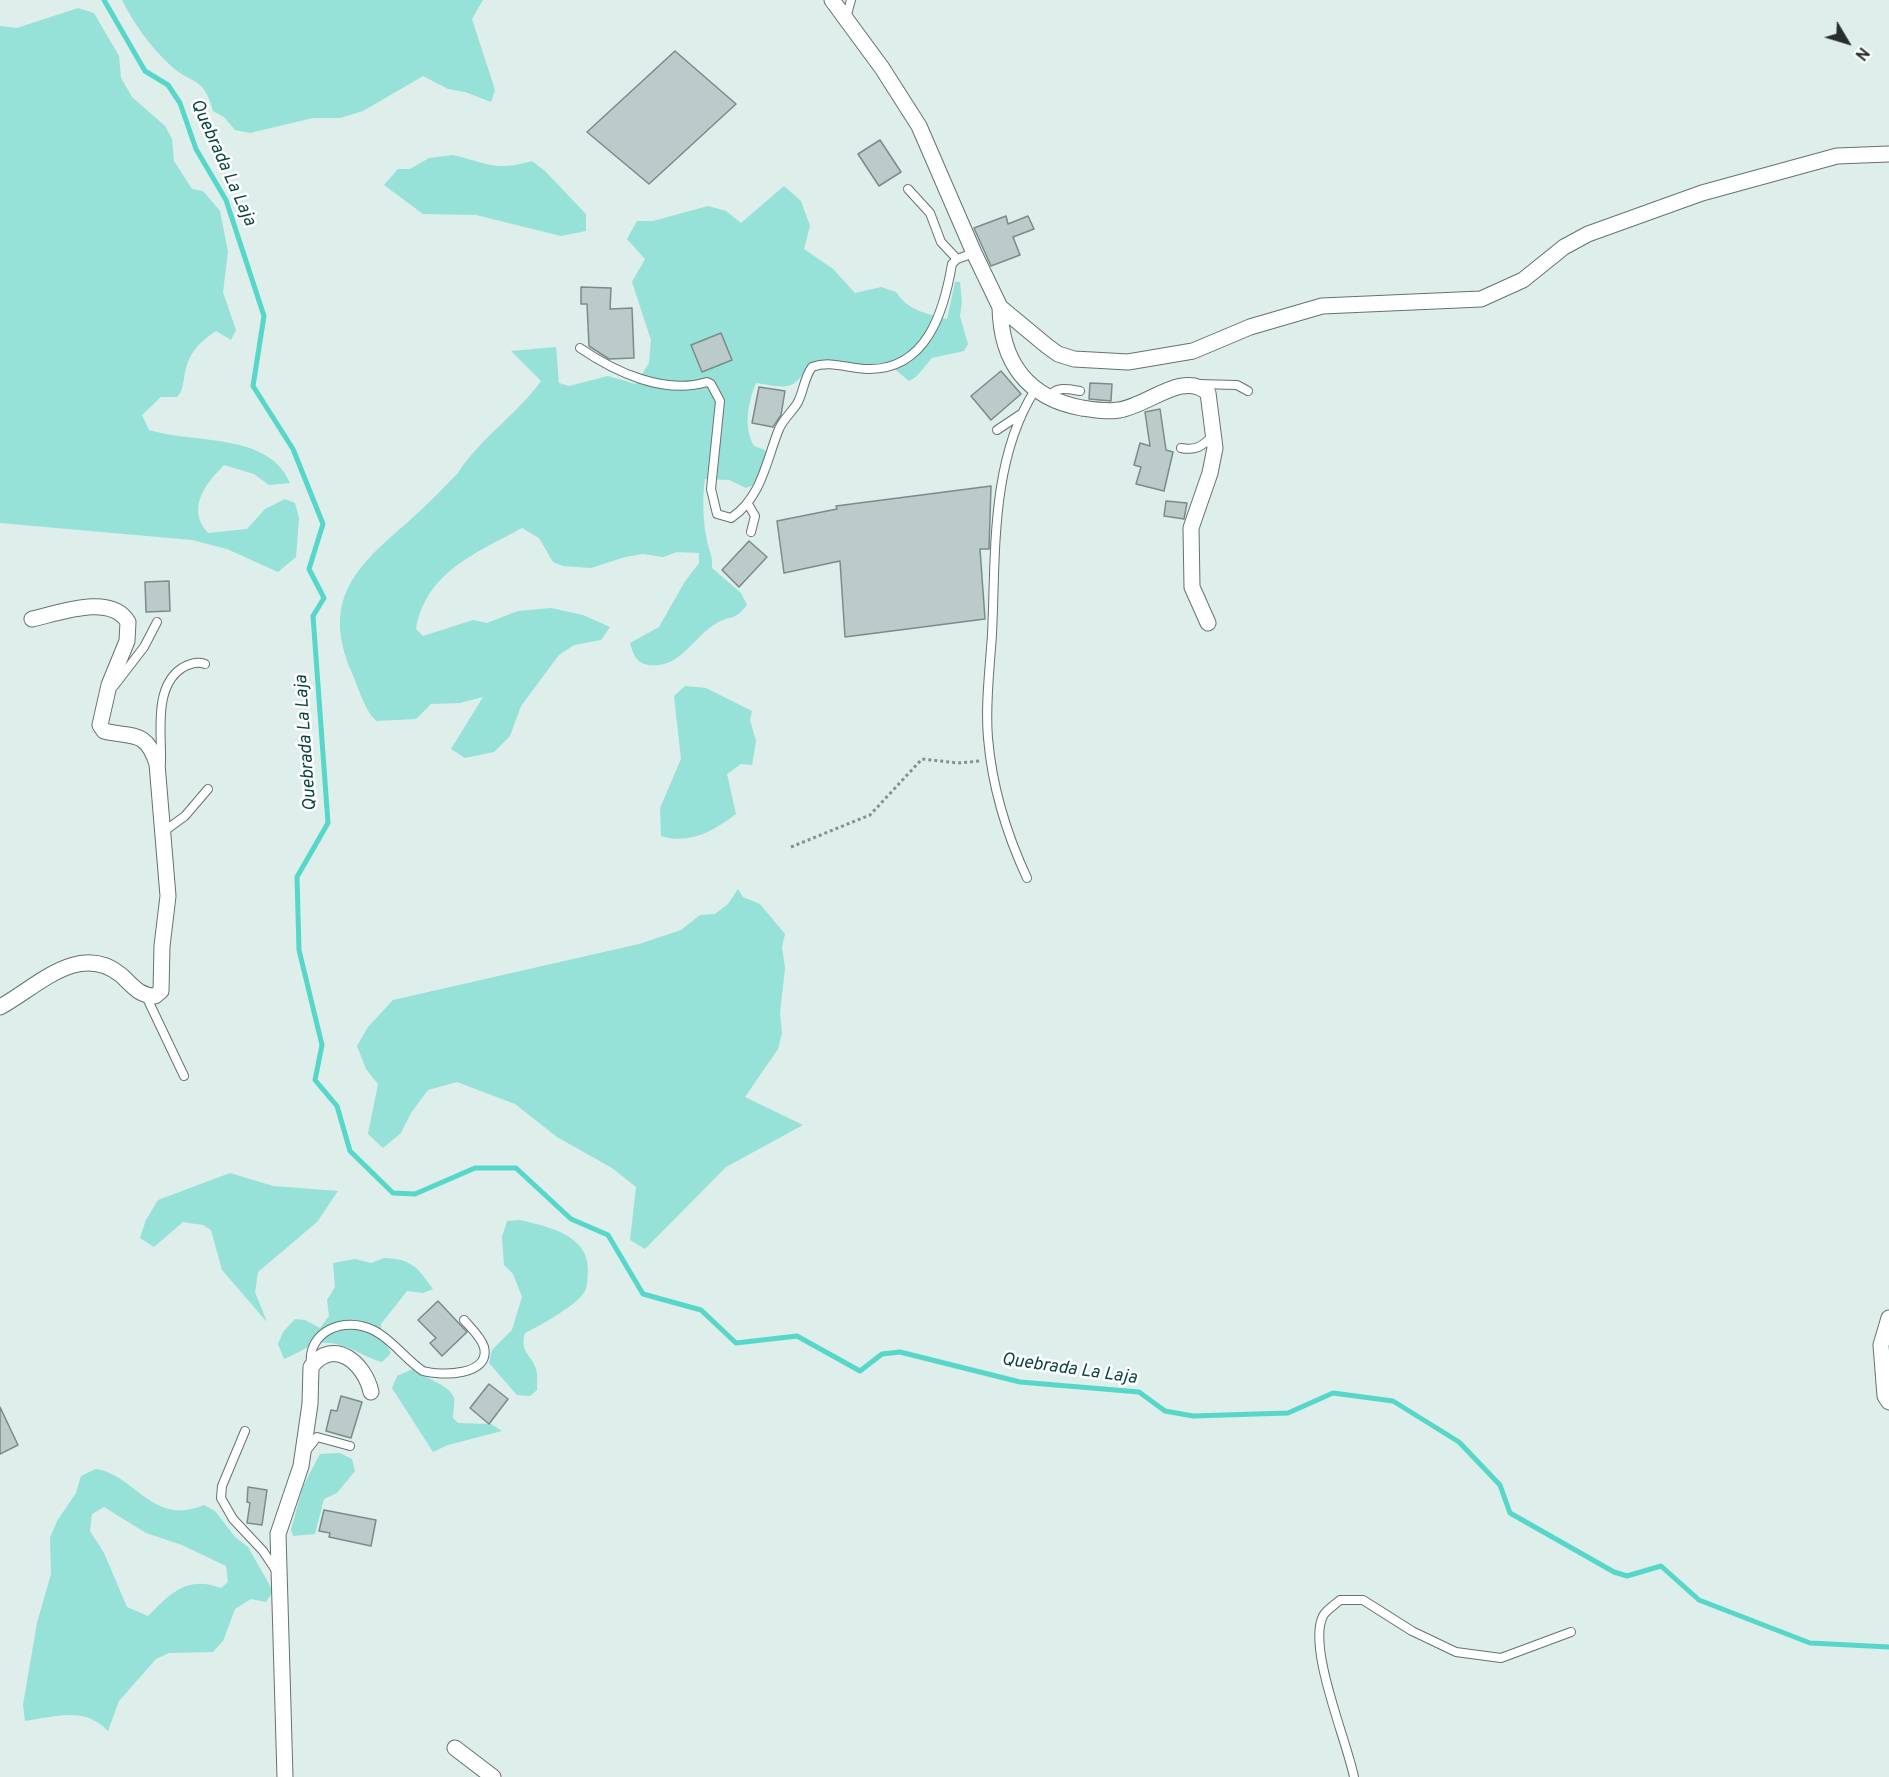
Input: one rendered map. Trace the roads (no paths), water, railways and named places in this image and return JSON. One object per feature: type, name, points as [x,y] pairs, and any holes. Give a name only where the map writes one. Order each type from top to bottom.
[{"type":"street","points":[[832,0],[919,126],[1000,307],[1002,333],[1011,361],[1041,394],[1104,412],[1131,407],[1174,387],[1196,384],[1208,393],[1214,434],[1211,466],[1191,528],[1192,587],[1208,623]]},
{"type":"street","points":[[1000,307],[1058,354],[1074,359],[1128,362],[1147,360],[1193,351],[1250,327],[1322,306],[1480,299],[1523,280],[1564,247],[1588,234],[1702,193],[1837,156],[1889,154]]},
{"type":"street","points":[[0,1007],[58,971],[87,961],[110,967],[146,996],[155,996],[161,991],[162,946],[168,896],[161,785],[154,752],[146,742],[129,733],[104,731],[100,725],[104,702],[129,631],[123,614],[102,606],[32,619]]},
{"type":"street","points":[[1889,1318],[1881,1345],[1885,1396],[1889,1402]]},
{"type":"street","points":[[285,1777],[278,1534],[301,1466],[310,1404],[311,1367],[322,1355],[340,1354],[348,1357],[369,1381],[371,1392]]},
{"type":"street","points":[[455,1748],[493,1777]]},
{"type":"lane","points":[[846,18],[851,0]]},
{"type":"lane","points":[[908,189],[926,208],[941,242],[957,259]]},
{"type":"lane","points":[[580,348],[604,364],[658,383],[691,387],[707,382],[711,384],[720,401],[713,442],[712,501],[717,514],[731,518],[748,504],[758,489],[779,429],[798,403],[806,376],[812,367],[831,364],[871,369],[914,356],[941,314],[952,264],[957,259],[974,253]]},
{"type":"lane","points":[[1196,384],[1237,385],[1248,391]]},
{"type":"lane","points":[[997,430],[1021,414],[1041,394],[1060,388],[1080,391]]},
{"type":"lane","points":[[1021,414],[998,510],[988,735],[991,759],[1010,833],[1027,878]]},
{"type":"lane","points":[[1181,448],[1190,450],[1203,446],[1214,434]]},
{"type":"lane","points":[[748,504],[755,516],[751,532]]},
{"type":"lane","points":[[104,702],[144,647],[157,622]]},
{"type":"lane","points":[[161,785],[160,717],[167,688],[176,672],[186,666],[205,664]]},
{"type":"lane","points":[[163,832],[185,816],[208,789]]},
{"type":"lane","points":[[146,996],[184,1076]]},
{"type":"lane","points":[[311,1367],[310,1353],[314,1341],[323,1331],[355,1326],[373,1330],[423,1371],[433,1374],[471,1369],[480,1365],[484,1359],[483,1347],[464,1320]]},
{"type":"lane","points":[[244,1431],[222,1486],[220,1498],[225,1509],[263,1551],[280,1579]]},
{"type":"lane","points":[[301,1466],[310,1443],[317,1437],[350,1446]]},
{"type":"lane","points":[[1354,1777],[1330,1695],[1320,1643],[1323,1615],[1340,1600],[1363,1600],[1412,1631],[1456,1652],[1502,1658],[1571,1632]]},
{"type":"waterway","name":"Quebrada La Laja","points":[[104,0],[145,71],[168,85],[180,103],[196,149],[226,200],[264,316],[253,386],[293,449],[323,524],[309,569],[324,598],[313,616],[328,823],[297,877],[299,950],[322,1045],[315,1080],[337,1106],[350,1151],[393,1193],[415,1194],[475,1168],[516,1168],[571,1219],[608,1235],[643,1294],[701,1310],[736,1343],[797,1336],[860,1371],[882,1354],[900,1352],[1020,1382],[1139,1392],[1165,1411],[1193,1416],[1288,1413],[1333,1393],[1393,1401],[1459,1442],[1500,1485],[1510,1513],[1614,1572],[1627,1576],[1661,1566],[1699,1600],[1810,1643],[1889,1647]]}]
